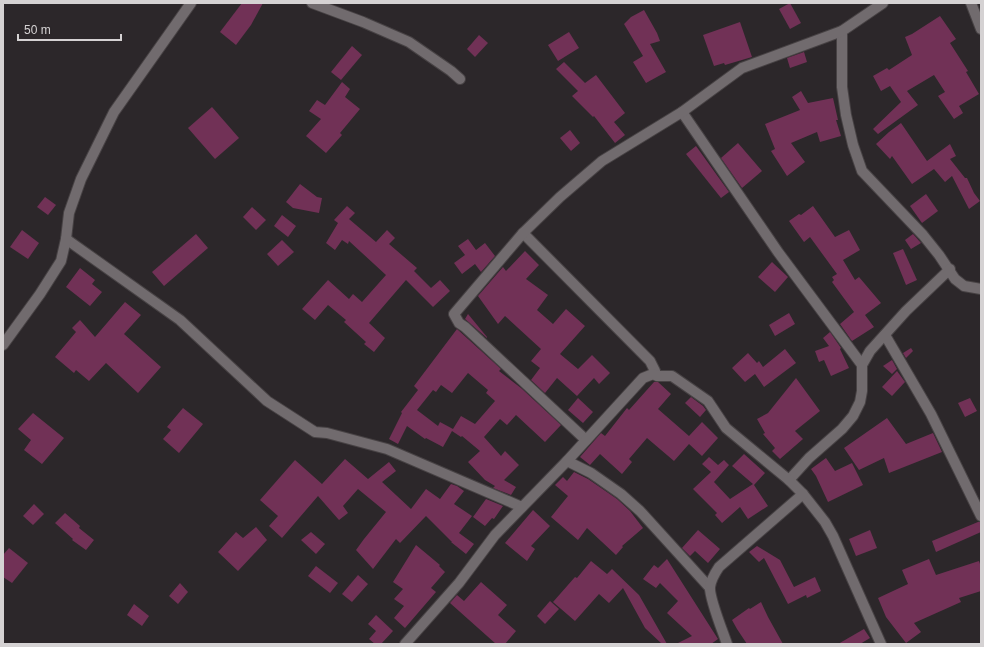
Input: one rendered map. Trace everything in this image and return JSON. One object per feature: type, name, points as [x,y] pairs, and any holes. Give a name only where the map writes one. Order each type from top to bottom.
[{"type":"street","points":[[3,345],[40,294],[61,261],[66,239],[69,212],[81,179],[114,112],[191,3]]},
{"type":"street","points":[[312,3],[363,22],[409,42],[460,79]]},
{"type":"street","points":[[586,440],[465,327],[458,323],[454,314],[524,233],[560,197],[602,161],[682,112],[742,68],[842,31],[883,3]]},
{"type":"street","points":[[971,3],[981,29]]},
{"type":"street","points":[[842,31],[842,88],[846,115],[853,144],[862,171],[923,235],[950,269],[955,279],[964,286],[981,289]]},
{"type":"street","points":[[682,112],[767,236],[862,365]]},
{"type":"street","points":[[524,233],[650,361],[655,371],[653,374]]},
{"type":"street","points":[[66,239],[180,320],[267,401],[315,432],[387,449],[522,507]]},
{"type":"street","points":[[789,480],[809,458],[842,429],[853,416],[860,402],[862,391],[862,365],[870,351],[906,311],[950,269]]},
{"type":"street","points":[[885,334],[932,414],[981,516]]},
{"type":"street","points":[[406,644],[459,583],[495,535],[643,378],[653,374],[658,376],[672,376],[708,401],[726,428],[789,480],[803,494],[825,522],[833,536],[881,644]]},
{"type":"street","points":[[567,460],[591,473],[640,511],[710,588],[727,644]]},
{"type":"street","points":[[710,588],[719,567],[803,494]]},
{"type":"building","points":[[242,3],[263,3],[251,25],[236,45],[220,32]]},
{"type":"building","points":[[790,3],[801,23],[790,29],[779,9]]},
{"type":"building","points":[[644,10],[660,41],[650,44],[666,72],[646,83],[633,62],[643,56],[624,24],[631,17]]},
{"type":"building","points":[[940,16],[956,39],[950,43],[968,71],[966,72],[979,94],[959,106],[963,113],[954,119],[938,96],[945,92],[934,75],[907,91],[918,105],[878,134],[873,129],[901,102],[890,86],[881,91],[873,76],[887,68],[889,70],[912,55],[905,37]]},
{"type":"building","points":[[740,22],[752,57],[725,65],[724,63],[714,66],[703,35]]},
{"type":"building","points":[[569,32],[579,48],[558,61],[548,45]]},
{"type":"building","points":[[479,35],[488,43],[475,57],[467,49]]},
{"type":"building","points":[[352,46],[362,55],[341,80],[331,72]]},
{"type":"building","points":[[804,52],[807,62],[790,68],[787,58]]},
{"type":"building","points":[[564,62],[585,83],[596,75],[625,113],[614,122],[625,135],[615,143],[594,116],[593,117],[572,96],[578,91],[556,69]]},
{"type":"building","points":[[342,82],[350,89],[345,97],[360,109],[340,133],[342,135],[326,153],[306,136],[321,119],[309,111],[317,100],[325,105]]},
{"type":"building","points":[[801,91],[808,103],[833,98],[838,120],[836,120],[841,136],[820,142],[817,132],[791,143],[805,162],[787,176],[771,151],[775,149],[765,124],[800,110],[792,97]]},
{"type":"building","points":[[212,107],[239,138],[215,159],[188,128]]},
{"type":"building","points":[[901,123],[927,161],[950,144],[956,156],[950,159],[965,178],[967,178],[974,193],[980,201],[969,209],[952,176],[945,182],[934,169],[912,184],[892,156],[890,159],[876,144]]},
{"type":"building","points":[[570,130],[580,143],[571,151],[560,138]]},
{"type":"building","points":[[738,143],[762,171],[742,188],[721,158]]},
{"type":"building","points":[[696,146],[729,192],[721,198],[686,154]]},
{"type":"building","points":[[300,184],[317,197],[322,198],[319,213],[293,208],[286,202]]},
{"type":"building","points":[[926,194],[938,211],[922,223],[910,206]]},
{"type":"building","points":[[45,197],[56,205],[48,215],[37,207]]},
{"type":"building","points":[[347,206],[355,213],[349,219],[376,242],[387,230],[395,238],[389,244],[417,268],[414,271],[431,288],[440,280],[450,291],[433,307],[406,280],[369,323],[385,338],[374,352],[364,344],[366,342],[344,322],[346,320],[328,305],[315,320],[302,309],[328,280],[349,299],[353,294],[362,302],[386,275],[349,241],[348,244],[342,240],[335,250],[326,243],[338,223],[334,220]]},
{"type":"building","points":[[813,206],[835,237],[849,230],[860,250],[843,260],[855,280],[859,277],[881,303],[865,315],[874,327],[852,341],[840,324],[854,312],[832,282],[834,280],[832,277],[837,274],[810,237],[804,242],[789,221],[799,214],[801,215]]},
{"type":"building","points":[[252,207],[266,220],[256,230],[243,217]]},
{"type":"building","points":[[282,215],[296,226],[288,237],[274,226]]},
{"type":"building","points":[[22,230],[39,243],[28,259],[10,247]]},
{"type":"building","points":[[196,234],[208,248],[164,286],[152,272]]},
{"type":"building","points":[[913,234],[921,243],[911,249],[905,240]]},
{"type":"building","points":[[468,239],[476,250],[485,243],[495,256],[481,272],[475,264],[462,274],[454,263],[465,255],[458,246]]},
{"type":"building","points":[[282,240],[294,252],[278,266],[267,254]]},
{"type":"building","points":[[903,249],[917,280],[906,285],[893,253]]},
{"type":"building","points":[[525,251],[539,265],[526,279],[548,295],[537,310],[553,324],[566,309],[585,326],[560,354],[578,369],[592,355],[610,373],[599,384],[594,378],[577,396],[557,378],[545,393],[531,380],[540,368],[531,361],[541,349],[505,316],[498,324],[478,296],[503,267],[506,271]]},
{"type":"building","points":[[772,262],[788,277],[775,292],[758,277]]},
{"type":"building","points":[[80,268],[95,280],[92,284],[102,292],[90,306],[66,287]]},
{"type":"building","points":[[125,302],[141,315],[124,334],[161,367],[138,393],[106,363],[89,381],[76,370],[74,373],[55,357],[76,332],[72,328],[80,320],[95,337]]},
{"type":"building","points":[[789,313],[795,324],[775,336],[769,325]]},
{"type":"building","points":[[468,314],[487,337],[487,338],[465,319]]},
{"type":"building","points":[[457,329],[501,369],[499,371],[521,388],[561,425],[545,442],[516,415],[507,425],[500,419],[484,437],[501,456],[505,451],[519,465],[504,480],[516,487],[511,495],[493,488],[495,486],[485,480],[468,462],[480,451],[462,436],[461,437],[452,431],[443,447],[426,438],[425,439],[407,426],[398,444],[389,439],[402,413],[401,412],[418,390],[414,386]],"holes":[[[468,373],[488,390],[486,393],[495,401],[475,424],[461,416],[453,429],[440,422],[438,426],[417,410],[433,390],[436,392],[441,385],[452,393]]]},
{"type":"building","points":[[830,332],[841,348],[840,349],[849,368],[831,376],[824,360],[819,362],[815,351],[829,346],[823,338]]},
{"type":"building","points":[[911,348],[913,351],[906,358],[903,353]]},
{"type":"building","points":[[785,349],[796,363],[764,387],[755,374],[745,382],[732,368],[748,353],[757,363],[759,361],[763,367]]},
{"type":"building","points":[[892,360],[897,369],[892,374],[883,366]]},
{"type":"building","points":[[897,371],[905,382],[892,396],[882,387]]},
{"type":"building","points":[[796,378],[820,411],[795,431],[803,439],[780,459],[772,451],[775,448],[763,434],[765,433],[757,419],[768,413]]},
{"type":"building","points":[[654,382],[658,382],[671,394],[658,409],[689,436],[702,422],[718,438],[702,456],[689,444],[674,461],[647,438],[629,459],[632,462],[622,474],[600,454],[590,465],[580,457],[601,433],[605,436],[627,408],[629,410]]},
{"type":"building","points":[[691,397],[706,410],[700,417],[685,403]]},
{"type":"building","points":[[578,398],[593,412],[583,423],[568,410]]},
{"type":"building","points":[[970,398],[977,411],[965,417],[958,403]]},
{"type":"building","points":[[183,408],[203,424],[179,453],[163,439],[171,430],[167,427]]},
{"type":"building","points":[[33,413],[64,438],[42,464],[24,450],[31,440],[18,429]]},
{"type":"building","points":[[887,418],[906,444],[933,433],[942,452],[889,473],[884,458],[859,470],[844,448]]},
{"type":"building","points":[[744,454],[765,473],[754,485],[768,506],[748,519],[740,507],[722,523],[715,515],[717,513],[693,489],[711,472],[702,464],[709,457],[718,465],[724,460],[729,465],[714,482],[730,499],[753,484],[732,466]]},
{"type":"building","points":[[826,458],[835,471],[852,463],[863,485],[828,502],[816,476],[811,469]]},
{"type":"building","points":[[345,459],[368,479],[389,462],[396,471],[382,482],[411,509],[426,489],[440,499],[451,484],[457,486],[464,491],[454,504],[472,516],[459,533],[474,544],[466,554],[451,542],[426,516],[400,543],[396,539],[373,569],[356,550],[386,512],[358,489],[343,506],[348,513],[339,520],[318,496],[282,538],[269,526],[278,516],[260,500],[295,460],[322,484]]},
{"type":"building","points":[[574,472],[588,479],[617,499],[630,511],[643,528],[622,546],[623,547],[616,555],[587,528],[578,540],[551,517],[568,496],[555,485],[563,477],[567,481]]},
{"type":"building","points":[[486,499],[503,506],[494,519],[492,518],[485,526],[473,517]]},
{"type":"building","points":[[34,504],[44,514],[33,525],[23,516]]},
{"type":"building","points":[[533,510],[550,526],[531,546],[535,549],[527,561],[505,543]]},
{"type":"building","points":[[65,513],[80,526],[79,528],[94,540],[86,550],[72,540],[73,539],[55,523]]},
{"type":"building","points":[[981,522],[981,532],[936,552],[932,541]]},
{"type":"building","points":[[256,527],[267,540],[238,571],[218,552],[236,532],[243,538]]},
{"type":"building","points":[[698,530],[720,549],[708,563],[695,551],[690,556],[682,548]]},
{"type":"building","points":[[870,530],[877,548],[856,556],[849,539]]},
{"type":"building","points":[[311,532],[325,544],[316,554],[301,540]]},
{"type":"building","points":[[416,545],[440,565],[439,566],[445,572],[431,588],[436,592],[405,628],[394,618],[404,606],[394,599],[403,589],[393,582]]},
{"type":"building","points":[[757,546],[780,560],[794,587],[815,577],[821,591],[807,598],[806,595],[788,604],[764,558],[759,562],[749,552]]},
{"type":"building","points":[[9,548],[28,563],[12,583],[3,577],[3,555]]},
{"type":"building","points":[[667,559],[718,639],[711,644],[676,644],[692,636],[667,613],[678,601],[660,583],[656,588],[643,579],[654,565],[658,568]]},
{"type":"building","points":[[929,559],[936,575],[979,561],[981,567],[981,591],[959,598],[961,602],[914,623],[921,632],[906,643],[886,617],[878,598],[908,584],[902,570]]},
{"type":"building","points":[[591,561],[607,574],[612,569],[639,595],[667,644],[662,644],[645,628],[623,588],[609,603],[599,594],[575,621],[553,602],[575,577],[577,578]]},
{"type":"building","points":[[316,566],[338,583],[330,593],[308,576]]},
{"type":"building","points":[[358,575],[368,584],[352,602],[342,594]]},
{"type":"building","points":[[481,582],[507,605],[498,615],[516,631],[505,644],[496,644],[450,603],[457,595],[464,601]]},
{"type":"building","points":[[180,583],[188,592],[178,604],[169,596]]},
{"type":"building","points":[[550,601],[559,609],[545,624],[537,616]]},
{"type":"building","points":[[761,602],[783,644],[747,644],[732,620],[749,608],[750,609]]},
{"type":"building","points":[[134,604],[149,616],[142,626],[127,615]]},
{"type":"building","points":[[376,615],[393,631],[381,644],[375,644],[369,639],[376,631],[368,624]]},
{"type":"building","points":[[864,629],[870,638],[860,644],[838,644]]}]
